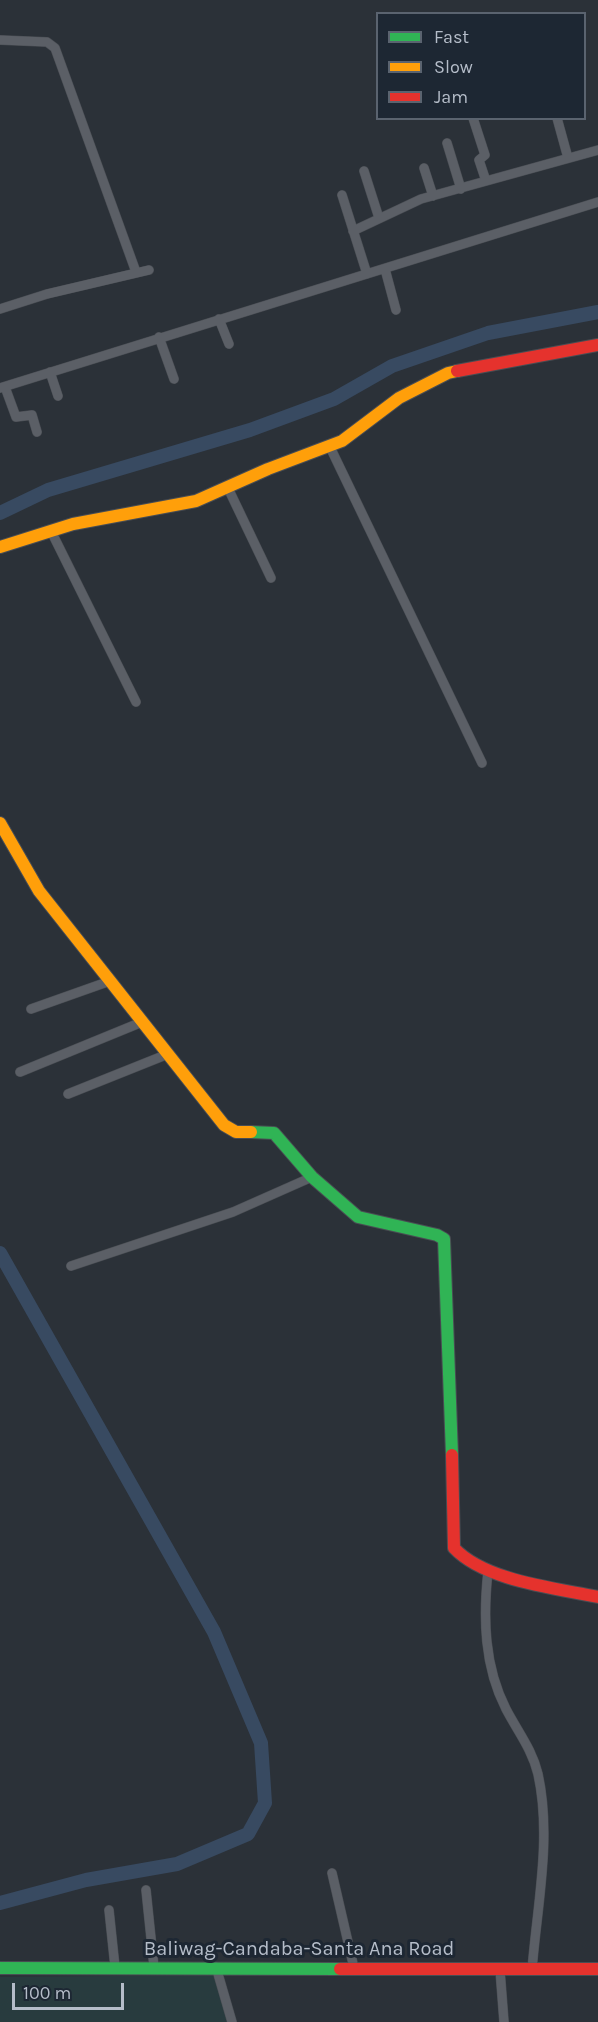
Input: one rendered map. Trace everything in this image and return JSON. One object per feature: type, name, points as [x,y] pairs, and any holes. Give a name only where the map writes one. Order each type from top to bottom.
[{"type":"street","points":[[0,40],[47,42],[55,48],[136,272]]},
{"type":"street","points":[[474,120],[485,155],[479,160],[486,182]]},
{"type":"street","points":[[558,120],[568,158]]},
{"type":"street","points":[[447,143],[461,189]]},
{"type":"street","points":[[352,231],[433,196],[598,150]]},
{"type":"street","points":[[424,168],[433,196]]},
{"type":"street","points":[[364,171],[379,218]]},
{"type":"street","points":[[342,195],[367,274]]},
{"type":"street","points":[[37,432],[32,415],[16,417],[2,388],[598,202]]},
{"type":"street","points":[[385,269],[396,310]]},
{"type":"street","points":[[0,309],[47,294],[149,270]]},
{"type":"street","points":[[219,319],[229,344]]},
{"type":"street","points":[[159,338],[174,379]]},
{"type":"street","points":[[0,547],[51,531],[139,510],[176,507],[196,501],[227,486],[330,447],[350,436],[399,398],[448,373],[598,345]]},
{"type":"street","points":[[50,372],[58,396]]},
{"type":"street","points":[[330,447],[482,763]]},
{"type":"street","points":[[227,486],[271,578]]},
{"type":"street","points":[[51,531],[136,702]]},
{"type":"street","points":[[2,830],[34,885],[229,1129],[236,1132],[274,1133],[312,1177],[358,1216],[437,1235],[444,1239],[454,1548],[458,1556],[488,1572],[598,1597]]},
{"type":"street","points":[[31,1009],[110,981]]},
{"type":"street","points":[[20,1072],[142,1022]]},
{"type":"street","points":[[68,1094],[168,1054]]},
{"type":"street","points":[[71,1266],[233,1212],[312,1177]]},
{"type":"street","points":[[488,1572],[483,1614],[485,1636],[505,1707],[532,1752],[538,1777],[544,1836],[532,1970]]},
{"type":"street","points":[[332,1873],[354,1968]]},
{"type":"street","points":[[146,1890],[154,1967]]},
{"type":"street","points":[[109,1910],[115,1967]]},
{"type":"street","points":[[216,1967],[232,2022]]},
{"type":"street","name":"Baliwag-Candaba-Santa Ana Road","points":[[0,1968],[598,1969]]},
{"type":"street","points":[[500,1970],[504,2022]]},
{"type":"shaded area","points":[[220,1975],[232,2022],[0,2022],[0,1977]]},
{"type":"waterway","points":[[0,513],[48,490],[250,430],[334,399],[392,366],[488,333],[598,312]]},
{"type":"waterway","points":[[0,1253],[214,1632],[261,1743],[265,1803],[248,1834],[177,1864],[86,1880],[0,1903]]},
{"type":"traffic: fast","points":[[251,1132],[274,1133],[312,1177],[358,1217],[437,1235],[444,1239],[452,1455]]},
{"type":"traffic: fast","points":[[0,1968],[340,1969]]},
{"type":"traffic: slow","points":[[0,547],[73,524],[196,501],[268,469],[342,441],[399,398],[448,373],[457,371]]},
{"type":"traffic: slow","points":[[0,823],[39,891],[224,1125],[236,1132],[251,1132]]},
{"type":"traffic: jam","points":[[457,371],[598,345]]},
{"type":"traffic: jam","points":[[452,1455],[454,1548],[467,1559],[502,1576],[598,1597]]},
{"type":"traffic: jam","points":[[340,1969],[598,1969]]}]
